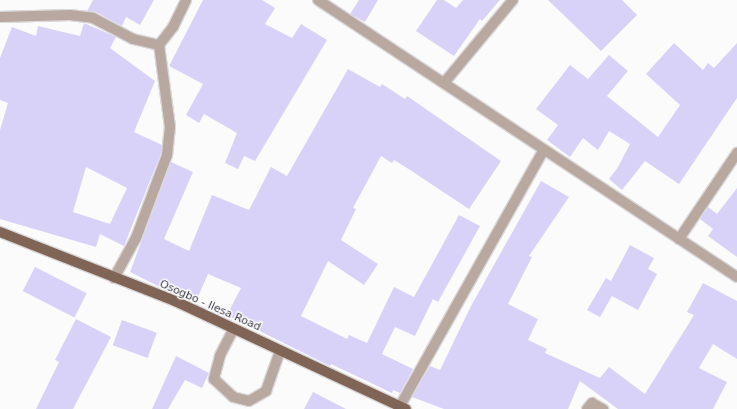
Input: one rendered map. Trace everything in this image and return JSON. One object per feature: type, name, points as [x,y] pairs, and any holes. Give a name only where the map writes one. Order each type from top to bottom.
[{"type":"main road","name":"Osogbo - Ilesa Road","points":[[0,232],[43,247],[114,278],[175,301],[233,330],[403,408]]},
{"type":"street","points":[[114,278],[136,238],[167,154],[170,127],[159,45],[173,27],[186,0]]},
{"type":"street","points":[[318,0],[444,83],[543,151],[737,277]]},
{"type":"street","points":[[444,83],[513,0]]},
{"type":"street","points":[[0,17],[70,15],[92,18],[132,39],[159,45]]},
{"type":"street","points":[[403,408],[543,151]]},
{"type":"street","points":[[679,239],[737,153]]},
{"type":"street","points":[[233,330],[220,356],[214,379],[233,397],[249,401],[266,391],[280,351]]},
{"type":"street","points":[[587,409],[592,403],[602,409]]},
{"type":"building","points":[[93,0],[154,0],[140,25],[126,17],[122,26],[96,12],[87,11]]},
{"type":"building","points":[[203,0],[262,0],[275,8],[265,24],[292,38],[301,24],[327,40],[255,161],[244,156],[238,169],[225,163],[237,133],[204,114],[199,123],[186,115],[203,84],[169,66]]},
{"type":"building","points":[[359,0],[378,0],[365,22],[350,14]]},
{"type":"building","points":[[437,0],[444,0],[456,8],[463,0],[500,0],[482,21],[480,19],[454,56],[416,31]]},
{"type":"building","points":[[548,0],[622,0],[637,15],[601,51]]},
{"type":"building","points":[[84,23],[116,37],[110,48],[155,81],[134,132],[162,145],[161,153],[124,246],[100,234],[96,247],[0,219],[0,130],[8,103],[0,100],[0,58],[12,27],[36,36],[38,26],[80,36]],"holes":[[[86,167],[127,188],[110,224],[73,212]]]},
{"type":"building","points":[[674,43],[703,70],[708,63],[714,68],[737,43],[737,98],[679,184],[645,161],[622,190],[609,179],[618,167],[630,144],[609,131],[598,150],[583,138],[570,157],[547,140],[558,125],[536,109],[570,65],[588,79],[609,55],[628,71],[607,96],[658,137],[680,105],[646,74]]},
{"type":"building","points":[[348,69],[380,87],[382,84],[405,99],[407,96],[501,161],[469,209],[394,160],[392,163],[381,156],[353,208],[356,209],[341,240],[378,264],[364,285],[328,261],[301,316],[347,339],[349,335],[367,343],[394,287],[414,297],[459,215],[480,226],[438,302],[433,299],[415,336],[395,327],[382,354],[413,369],[400,393],[393,390],[392,393],[331,364],[330,366],[227,315],[241,288],[208,274],[197,299],[162,282],[160,287],[130,272],[171,162],[193,172],[164,239],[189,251],[212,195],[249,210],[271,167],[287,176]]},
{"type":"building","points":[[541,181],[569,197],[529,256],[532,257],[508,304],[538,319],[528,340],[547,349],[545,353],[600,378],[609,367],[645,394],[694,315],[687,312],[703,283],[737,301],[737,359],[713,344],[699,368],[727,382],[713,409],[618,409],[580,381],[568,409],[444,409],[412,397],[430,366],[440,370],[471,306]]},
{"type":"building","points":[[737,188],[737,257],[708,236],[713,229],[700,219],[708,207],[717,214]]},
{"type":"building","points":[[630,245],[654,258],[648,269],[657,274],[638,310],[612,296],[600,317],[587,310],[606,278],[611,281]]},
{"type":"building","points":[[35,267],[87,293],[74,317],[23,291]]},
{"type":"building","points":[[76,319],[111,337],[73,409],[36,409],[59,362],[55,360]]},
{"type":"building","points":[[122,320],[157,333],[148,358],[113,345]]},
{"type":"building","points":[[176,356],[209,373],[202,388],[185,380],[168,409],[152,409]]},
{"type":"building","points":[[313,392],[346,409],[304,409]]}]
